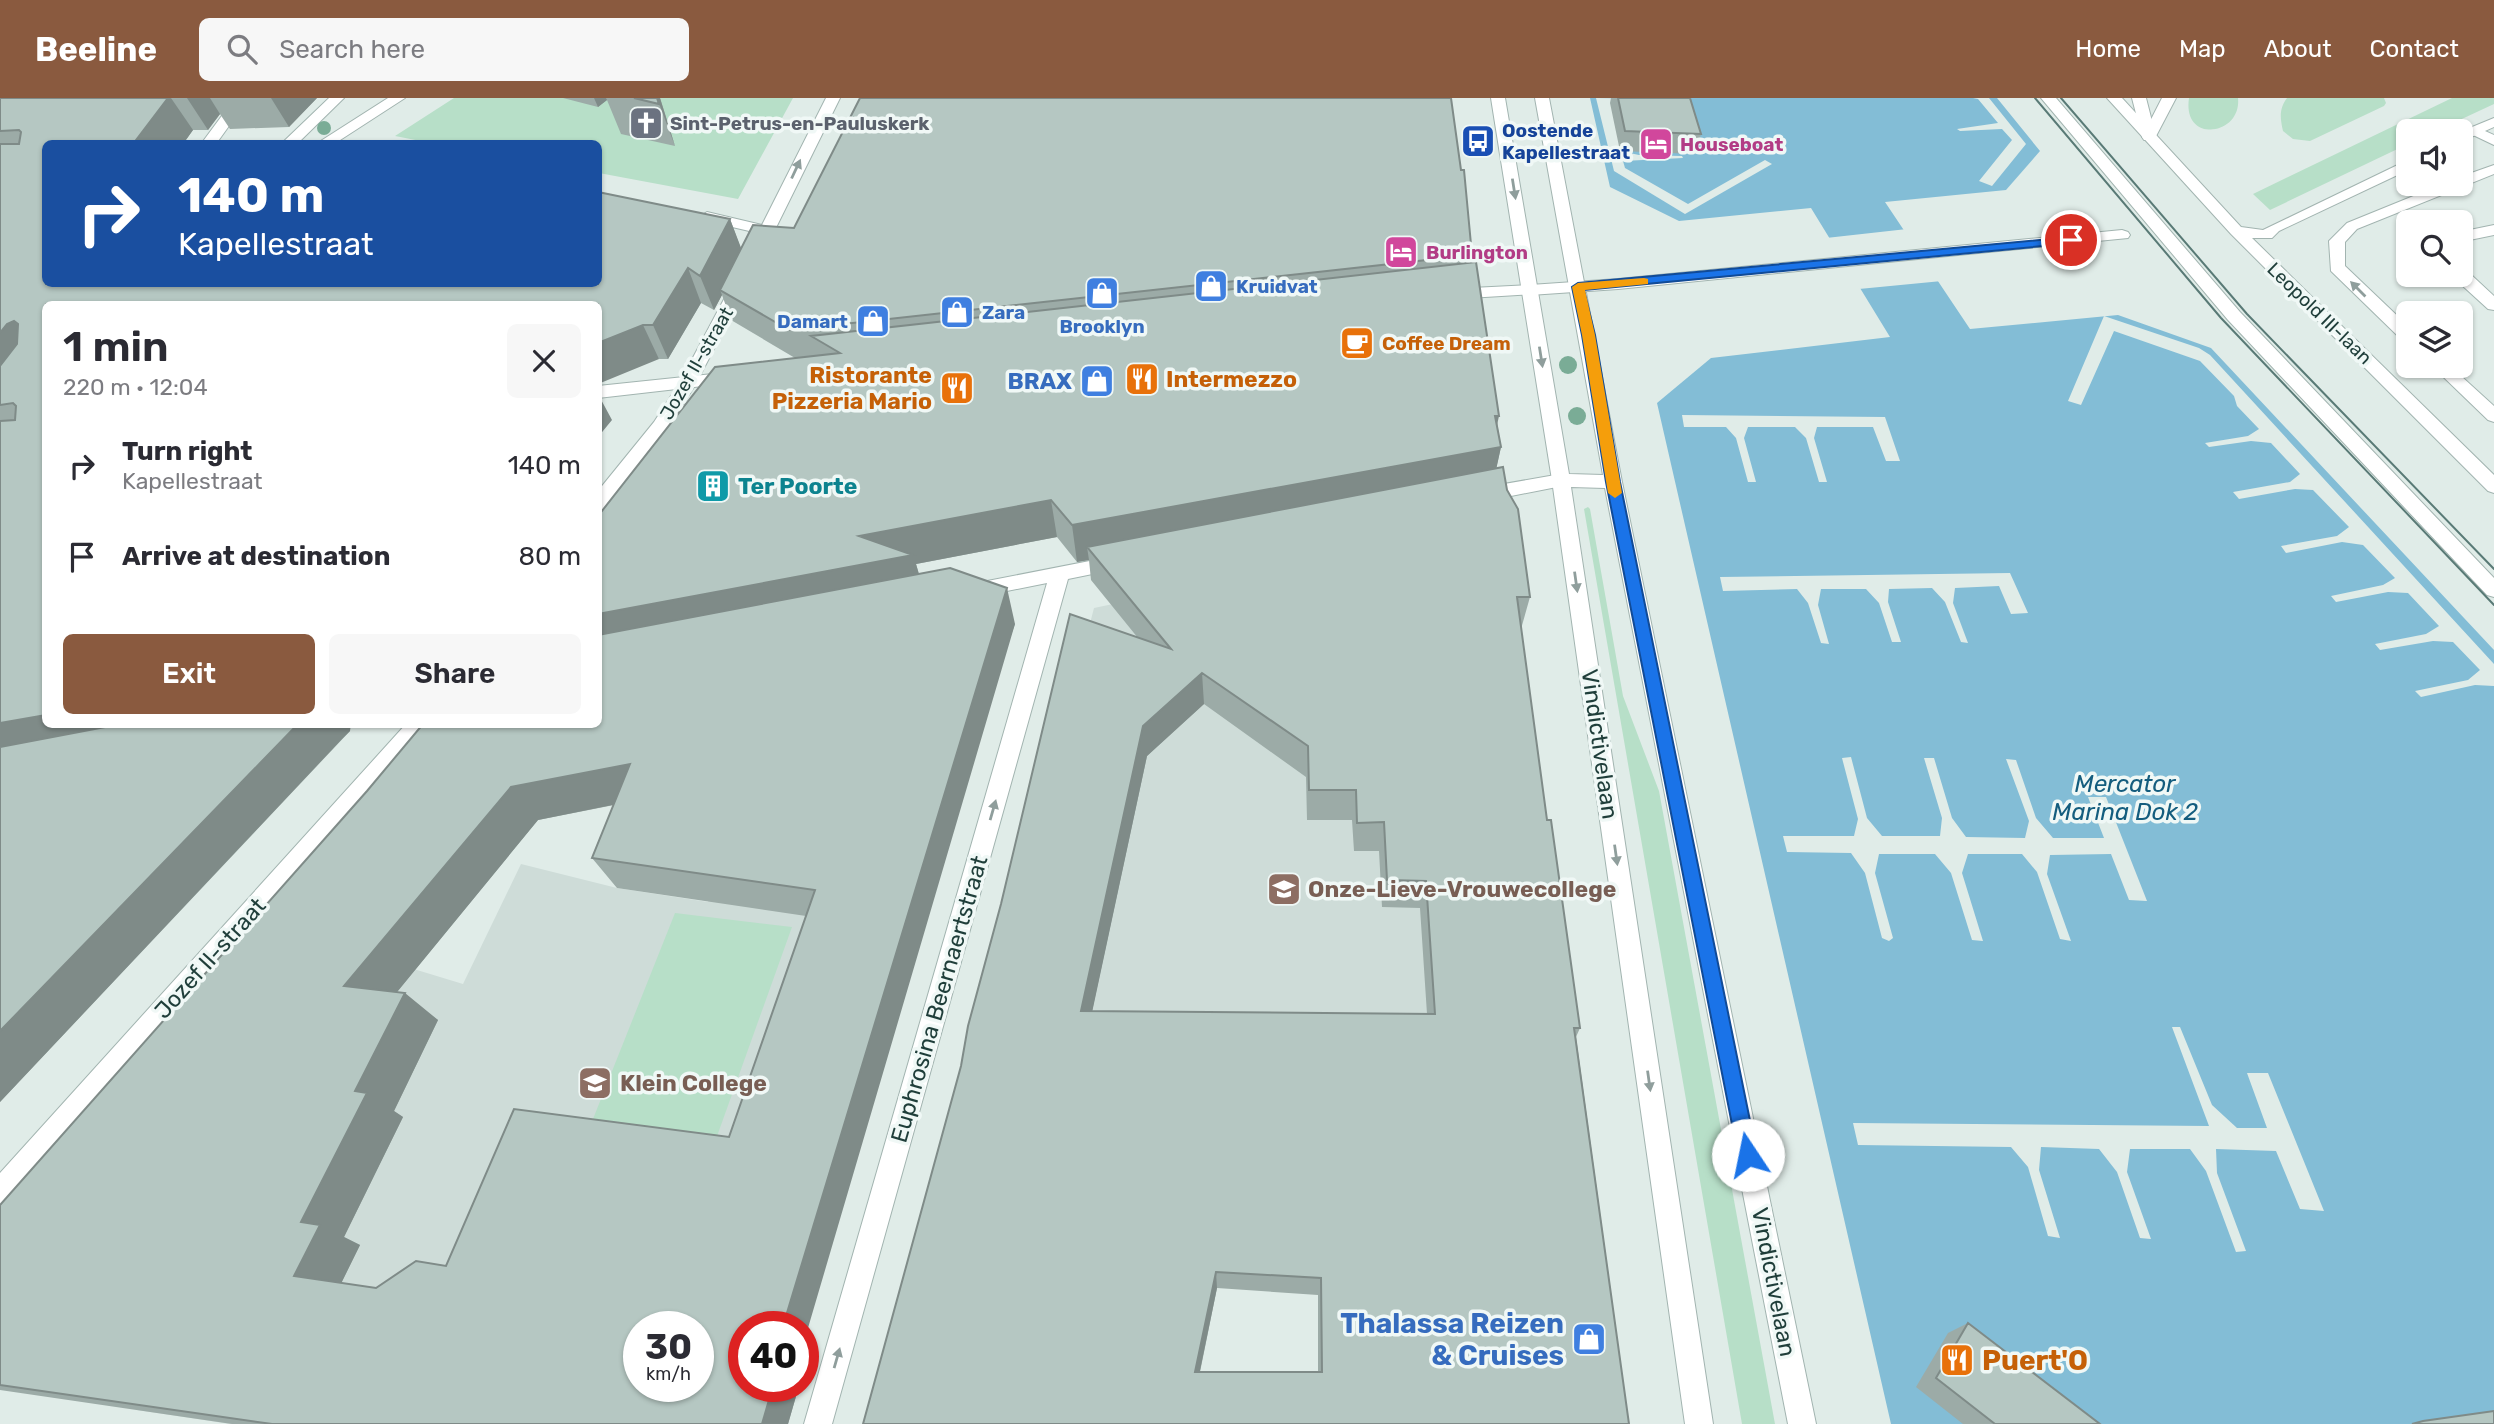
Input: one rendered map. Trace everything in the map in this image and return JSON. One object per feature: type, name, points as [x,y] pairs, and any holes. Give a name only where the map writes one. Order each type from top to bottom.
[{"type":"street","points":[[211,140],[242,98]]},
{"type":"street","points":[[292,140],[337,98]]},
{"type":"street","points":[[330,140],[398,98]]},
{"type":"street","name":"Jozef II-straat","points":[[602,499],[660,426],[688,383],[768,231],[833,98]]},
{"type":"street","name":"Vindictivelaan","points":[[1498,98],[1561,480],[1699,1424]]},
{"type":"street","name":"Vindictivelaan","points":[[1542,98],[1589,335],[1613,482],[1802,1424]]},
{"type":"street","points":[[2048,98],[2234,316],[2494,590]]},
{"type":"street","points":[[2114,98],[2149,137]]},
{"type":"street","points":[[2139,98],[2149,137]]},
{"type":"street","points":[[2149,137],[2169,98]]},
{"type":"street","points":[[2473,132],[2494,122]]},
{"type":"street","points":[[2476,131],[2494,141]]},
{"type":"street","name":"Leopold III-laan","points":[[2149,137],[2236,231],[2494,486]]},
{"type":"street","points":[[2473,177],[2494,169]]},
{"type":"street","points":[[2236,231],[2266,235],[2274,228],[2396,170]]},
{"type":"street","points":[[2396,324],[2337,267],[2337,241],[2352,226],[2426,196]]},
{"type":"street","points":[[690,214],[768,231]]},
{"type":"street","points":[[2473,234],[2494,230]]},
{"type":"street","points":[[1430,296],[1578,287],[2122,235]]},
{"type":"street","points":[[2473,285],[2494,304]]},
{"type":"street","points":[[602,392],[743,377]]},
{"type":"street","points":[[2453,378],[2494,416]]},
{"type":"street","points":[[1466,498],[1561,480],[1613,482]]},
{"type":"street","points":[[952,595],[1128,561]]},
{"type":"street","name":"Euphrosina Beernaertstraat","points":[[818,1424],[1060,573]]},
{"type":"street","name":"Jozef II-straat","points":[[0,1192],[415,728]]},
{"type":"shaded area","name":"Onze-Lieve-Vrouwecollege","points":[[1322,560],[1568,1052],[976,1063],[1094,608]]},
{"type":"shaded area","name":"Klein College","points":[[851,789],[837,1228],[570,1190],[477,1424],[230,1424],[137,1410],[394,963],[463,984],[521,864],[617,888],[708,902],[737,823]]},
{"type":"green space","points":[[454,98],[793,98],[738,199],[602,174],[602,140],[416,140],[395,136]]},
{"type":"green space","points":[[2189,98],[2238,98],[2237,111],[2222,127],[2212,130],[2202,128],[2194,123],[2189,113]]},
{"type":"green space","points":[[2287,98],[2384,98],[2386,103],[2310,141],[2293,139],[2283,131],[2281,114]]},
{"type":"green space","points":[[2452,98],[2494,98],[2494,104],[2462,119],[2408,119]]},
{"type":"green space","points":[[2396,125],[2396,150],[2270,210],[2253,194]]},
{"type":"green space","points":[[1588,507],[1623,696],[1659,791],[1775,1424],[1742,1424],[1584,509]]},
{"type":"green space","points":[[675,913],[792,927],[716,1139],[591,1124]]},
{"type":"water","name":"Mercator Marina Dok 2","points":[[1590,98],[1997,98],[2040,151],[2006,190],[1885,202],[1970,329],[2118,315],[2211,348],[2494,650],[2494,1424],[1891,1424],[1657,403],[1711,358],[1890,337],[1811,208],[1679,221],[1610,187]]},
{"type":"pier","points":[[1596,98],[1663,99],[1620,151],[1639,155],[1682,156],[1683,158],[1623,161],[1625,168],[1688,204],[1765,160],[1772,164],[1685,214],[1614,171]]},
{"type":"pier","points":[[1973,98],[1989,98],[2026,144],[1992,186],[1979,181],[2012,140],[2002,129],[1957,129],[1998,123],[1978,99]]},
{"type":"pier","points":[[1907,229],[1942,281],[1859,289],[1826,238]]},
{"type":"pier","points":[[2104,316],[2199,348],[2210,355],[2494,664],[2494,686],[2475,685],[2421,697],[2415,691],[2468,680],[2480,670],[2453,642],[2433,641],[2380,650],[2375,644],[2426,634],[2439,626],[2408,593],[2388,592],[2336,602],[2331,596],[2383,585],[2395,578],[2363,545],[2342,542],[2286,553],[2281,546],[2337,536],[2349,527],[2313,490],[2295,489],[2239,499],[2233,492],[2290,482],[2300,474],[2271,443],[2251,441],[2209,447],[2205,443],[2248,436],[2259,429],[2237,406],[2234,396],[2200,361],[2114,331],[2081,405],[2068,401]]},
{"type":"pier","points":[[1682,415],[1885,417],[1900,461],[1886,461],[1873,427],[1817,427],[1814,438],[1827,482],[1819,482],[1806,438],[1795,427],[1748,427],[1744,438],[1756,482],[1748,482],[1736,438],[1726,427],[1684,427]]},
{"type":"pier","points":[[2010,573],[2028,613],[2011,614],[1999,586],[1955,588],[1953,603],[1968,643],[1961,642],[1945,602],[1932,588],[1889,589],[1888,602],[1901,642],[1892,642],[1879,603],[1866,589],[1821,589],[1818,605],[1829,644],[1821,643],[1808,603],[1797,589],[1723,591],[1720,577]]},
{"type":"pier","points":[[1851,757],[1867,818],[1882,836],[1940,836],[1942,818],[1924,758],[1934,758],[1952,818],[1966,837],[2025,838],[2029,821],[2006,759],[2016,760],[2036,818],[2053,838],[2104,838],[2088,797],[2106,797],[2147,901],[2129,900],[2111,854],[2050,855],[2047,874],[2071,941],[2060,939],[2037,872],[2022,854],[1968,854],[1962,873],[1983,941],[1972,940],[1951,873],[1935,854],[1879,854],[1875,873],[1893,938],[1889,941],[1882,938],[1865,873],[1851,853],[1787,852],[1783,836],[1854,836],[1858,819],[1842,758]]},
{"type":"pier","points":[[2172,1027],[2180,1027],[2212,1105],[2237,1128],[2267,1128],[2247,1073],[2268,1073],[2324,1211],[2300,1209],[2276,1151],[2216,1149],[2217,1173],[2246,1251],[2236,1252],[2206,1171],[2190,1149],[2130,1149],[2127,1172],[2151,1239],[2140,1238],[2117,1172],[2099,1149],[2041,1147],[2039,1170],[2060,1238],[2048,1236],[2028,1167],[2011,1147],[1858,1145],[1853,1123],[2209,1126]]},
{"type":"building","points":[[0,98],[168,98],[136,140],[42,140],[42,287],[602,287],[602,193],[730,219],[700,276],[688,268],[653,325],[643,325],[602,341],[602,301],[42,301],[42,716],[0,723],[0,421],[15,420],[16,406],[13,403],[0,405],[0,366],[17,344],[18,324],[14,321],[7,324],[0,333],[0,144],[19,144],[21,132],[0,131]]},
{"type":"building","points":[[634,98],[657,98],[659,104]]},
{"type":"building","points":[[860,98],[1451,98],[1461,170],[1464,170],[1472,255],[789,330],[720,290],[753,225],[794,228]]},
{"type":"building","points":[[1618,98],[1690,98],[1701,134],[1625,131]]},
{"type":"building","points":[[1476,262],[1499,416],[1495,416],[1501,447],[1072,525],[1051,500],[859,536],[913,555],[602,613],[602,511],[715,367],[840,353],[811,336]]},
{"type":"building","points":[[1503,467],[1507,490],[1518,509],[1530,597],[1517,597],[1547,820],[1551,820],[1580,1028],[1574,1028],[1629,1424],[863,1424],[961,1066],[968,1026],[1001,904],[1070,614],[1171,649],[1087,547]],"holes":[[[1202,673],[1308,746],[1309,790],[1356,790],[1357,823],[1384,822],[1387,880],[1426,881],[1435,1014],[1081,1011],[1143,726]],[[1216,1272],[1321,1278],[1322,1372],[1195,1372]]]},
{"type":"building","points":[[950,568],[1007,588],[788,1311],[728,1311],[728,1402],[768,1402],[762,1424],[272,1424],[0,1385],[0,1205],[420,728],[602,728],[602,634]],"holes":[[[630,764],[592,858],[815,890],[729,1137],[514,1109],[446,1266],[416,1261],[376,1288],[294,1276],[320,1225],[301,1222],[367,1093],[355,1091],[405,993],[344,986],[511,787]]]},
{"type":"building","points":[[100,728],[294,728],[0,1031],[0,747]]},
{"type":"building","points":[[1968,1323],[2100,1424],[1995,1424],[1936,1378]]},
{"type":"building","points":[[2494,1411],[2494,1424],[2412,1424],[2423,1421]]},
{"type":"tram line","points":[[2035,98],[2221,318],[2494,605]]},
{"type":"tram line","points":[[2061,98],[2247,314],[2494,569]]},
{"type":"slow traffic","points":[[1615,493],[1589,335],[1578,287],[1644,282]]},
{"type":"place","name":"Sint-Petrus-en-Pauluskerk","points":[[646,123]]},
{"type":"place","name":"Oostende Kapellestraat","points":[[1478,141]]},
{"type":"place","name":"Houseboat","points":[[1656,144]]},
{"type":"place","name":"Burlington","points":[[1401,252]]},
{"type":"place","name":"Kruidvat","points":[[1211,286]]},
{"type":"place","name":"Brooklyn","points":[[1102,293]]},
{"type":"place","name":"Zara","points":[[957,312]]},
{"type":"place","name":"Damart","points":[[873,321]]},
{"type":"place","name":"Coffee Dream","points":[[1357,343]]},
{"type":"place","name":"Intermezzo","points":[[1142,379]]},
{"type":"place","name":"BRAX","points":[[1097,381]]},
{"type":"place","name":"Ristorante Pizzeria Mario","points":[[957,388]]},
{"type":"place","name":"Ter Poorte","points":[[713,486]]},
{"type":"place","name":"Onze-Lieve-Vrouwecollege","points":[[1284,889]]},
{"type":"place","name":"Klein College","points":[[595,1083]]},
{"type":"place","name":"Thalassa Reizen & Cruises","points":[[1589,1339]]},
{"type":"place","name":"Puert'O","points":[[1957,1360]]},
{"type":"route","points":[[1748,1155],[1613,482],[1589,335],[1578,287],[2071,240]]}]
